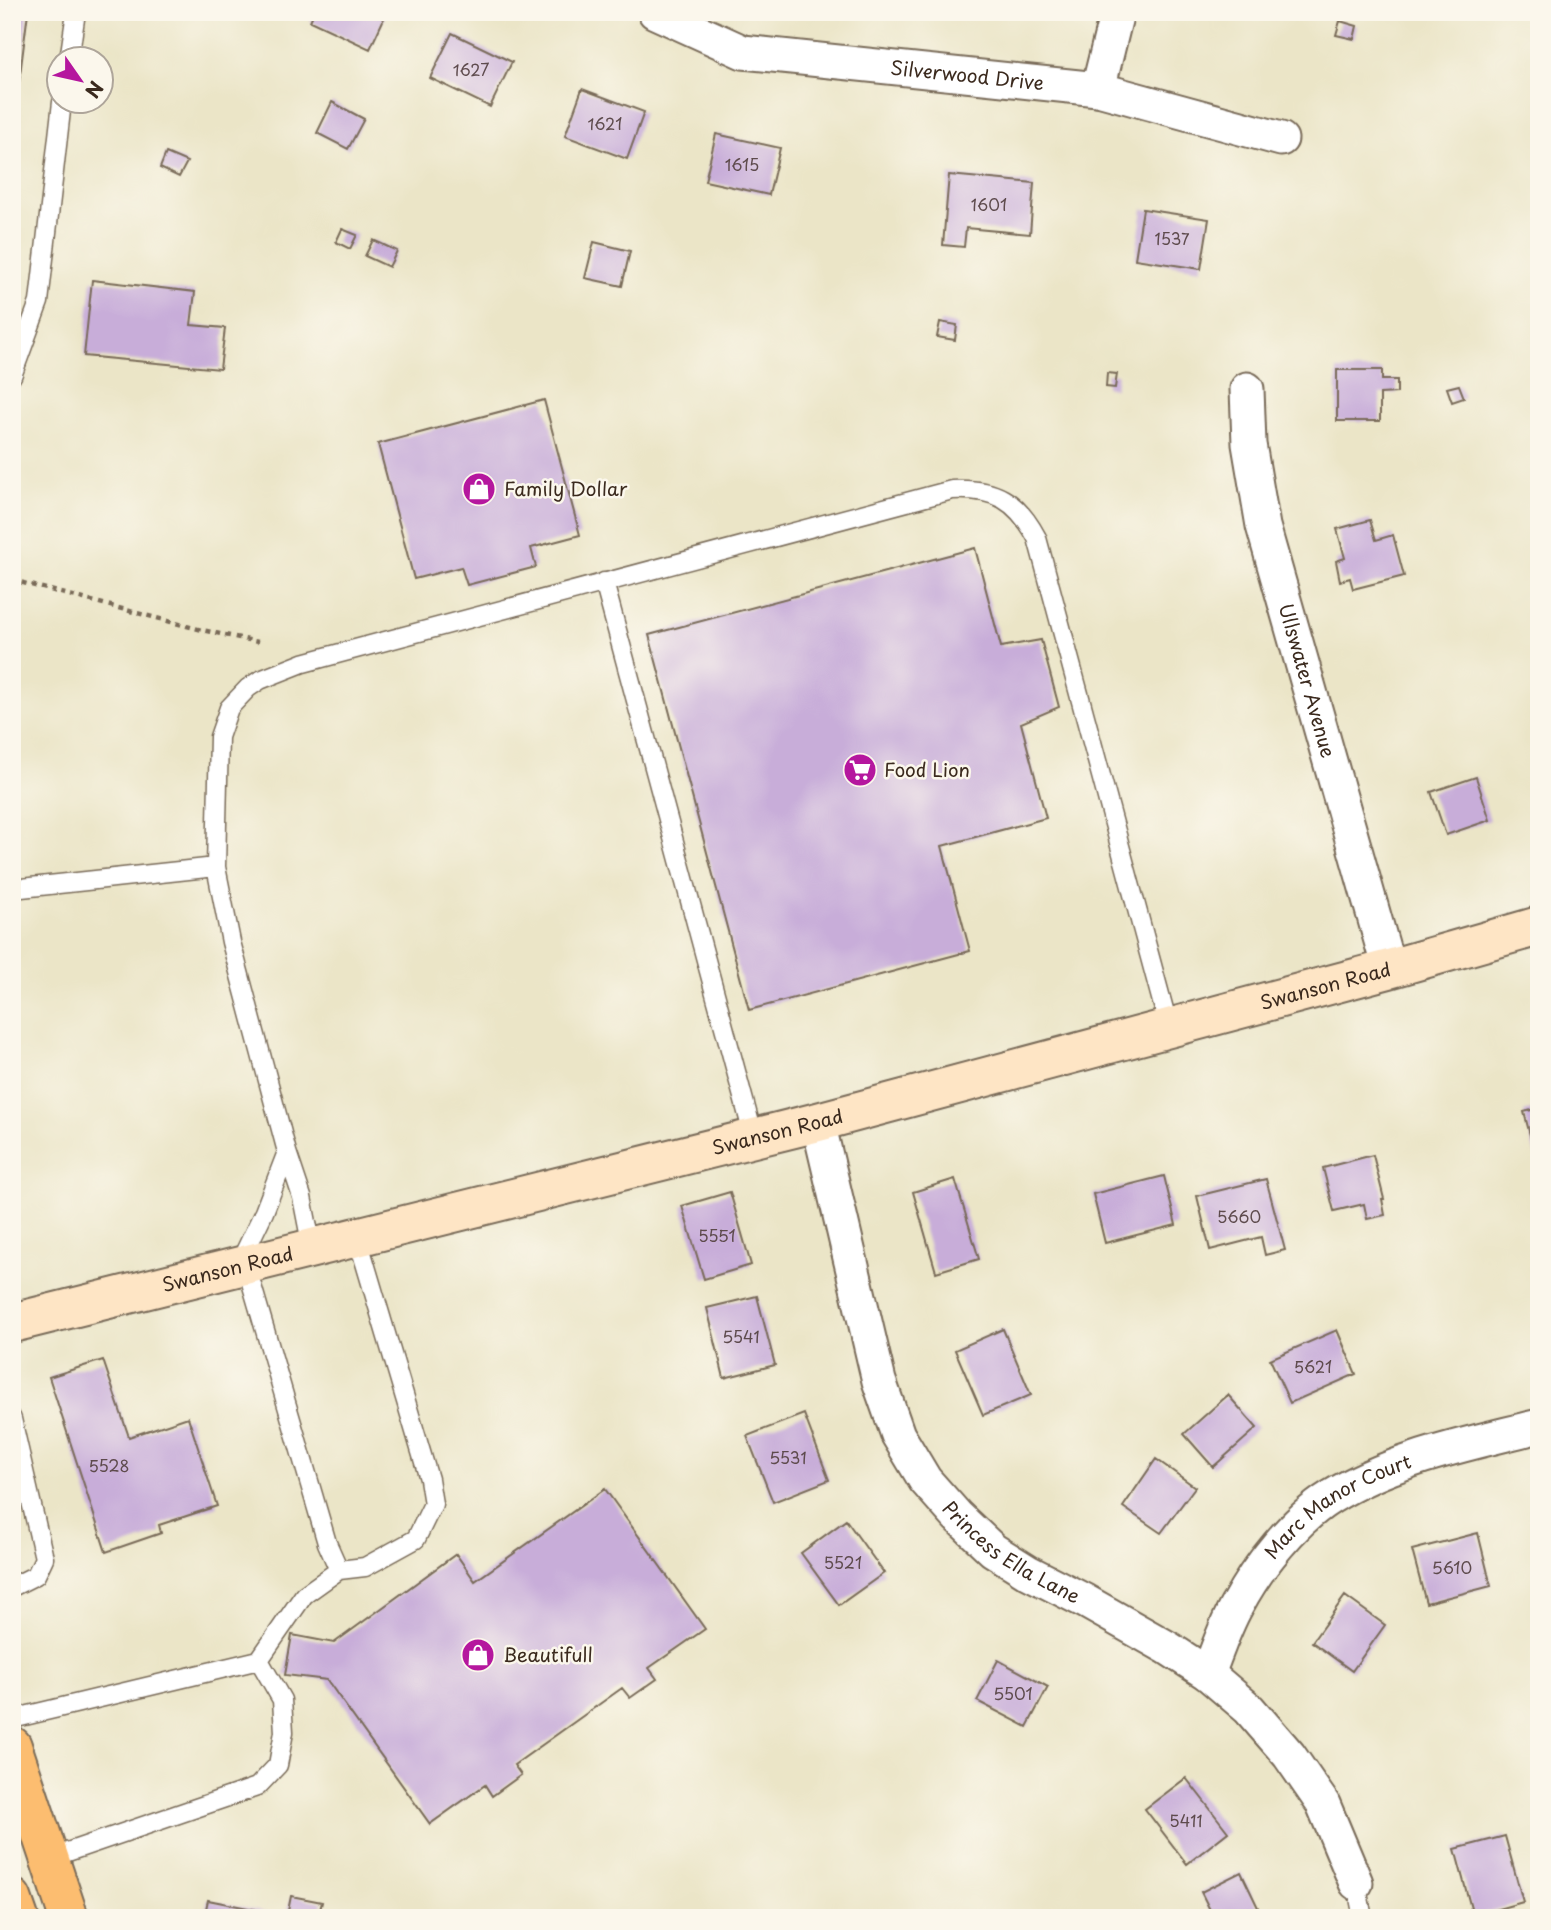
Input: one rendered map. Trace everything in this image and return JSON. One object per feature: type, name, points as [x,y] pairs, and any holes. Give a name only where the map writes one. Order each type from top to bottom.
[{"type":"main road","points":[[12,1746],[69,1918]]},
{"type":"main road","points":[[12,1898],[19,1918]]},
{"type":"street","name":"Silverwood Drive","points":[[656,12],[743,52],[1098,89],[1281,139]]},
{"type":"street","points":[[1098,89],[1117,12]]},
{"type":"street","name":"Ullswater Avenue","points":[[1247,389],[1249,444],[1263,526],[1389,969]]},
{"type":"street","name":"Swanson Road","points":[[12,1323],[818,1122],[1389,969],[1539,926]]},
{"type":"street","name":"Princess Ella Lane","points":[[818,1122],[879,1381],[898,1434],[925,1480],[957,1516],[993,1550],[1168,1648],[1208,1674],[1249,1709],[1289,1755],[1323,1804],[1356,1883]]},
{"type":"street","name":"Marc Manor Court","points":[[1208,1674],[1237,1605],[1265,1562],[1292,1529],[1330,1498],[1369,1476],[1423,1457],[1539,1426]]},
{"type":"lane","points":[[71,46],[76,12]]},
{"type":"lane","points":[[12,376],[39,302],[60,116]]},
{"type":"lane","points":[[312,1248],[302,1197],[287,1152],[231,942],[216,867],[219,737],[229,708],[248,688],[270,675],[303,663],[952,490],[976,489],[1013,504],[1027,518],[1037,538],[1169,1028]]},
{"type":"lane","points":[[604,582],[754,1138]]},
{"type":"lane","points":[[12,889],[216,867]]},
{"type":"lane","points":[[287,1152],[242,1266],[327,1543],[339,1570]]},
{"type":"lane","points":[[12,1719],[259,1660],[304,1595],[339,1570],[365,1567],[416,1539],[433,1504],[429,1479],[356,1236]]},
{"type":"lane","points":[[12,1419],[14,1438],[44,1558],[36,1575],[12,1587]]},
{"type":"lane","points":[[50,1858],[257,1787],[278,1765],[284,1732],[282,1700],[259,1660]]},
{"type":"lane","points":[[1356,1883],[1363,1918]]},
{"type":"path","points":[[12,580],[258,642]]},
{"type":"building","points":[[12,12],[28,12],[14,122],[12,122]]},
{"type":"building","points":[[314,12],[387,12],[370,49],[310,21]]},
{"type":"building","points":[[1243,12],[1279,12],[1277,19]]},
{"type":"building","points":[[1340,21],[1357,26],[1354,39],[1336,35]]},
{"type":"building","points":[[452,33],[512,62],[490,107],[430,78]]},
{"type":"building","points":[[582,89],[644,112],[627,159],[565,136]]},
{"type":"building","points":[[332,102],[364,119],[348,149],[317,133]]},
{"type":"building","points":[[716,134],[780,148],[769,195],[705,181]]},
{"type":"building","points":[[166,153],[187,162],[179,177],[160,168]]},
{"type":"building","points":[[949,175],[1034,183],[1030,234],[966,228],[964,247],[943,245]]},
{"type":"building","points":[[1143,209],[1209,219],[1201,269],[1135,259]]},
{"type":"building","points":[[342,229],[357,235],[350,249],[336,242]]},
{"type":"building","points":[[373,240],[397,251],[389,267],[365,256]]},
{"type":"building","points":[[594,242],[630,251],[622,286],[585,278]]},
{"type":"building","points":[[92,280],[195,292],[191,325],[225,328],[220,369],[84,356]]},
{"type":"building","points":[[940,322],[957,325],[955,340],[937,337]]},
{"type":"building","points":[[1337,370],[1382,370],[1382,380],[1397,380],[1397,393],[1380,394],[1380,421],[1337,421]]},
{"type":"building","points":[[1107,373],[1117,374],[1115,388],[1106,387]]},
{"type":"building","points":[[1459,385],[1464,398],[1452,402],[1447,388]]},
{"type":"building","name":"Family Dollar","points":[[544,400],[580,535],[531,548],[536,567],[467,585],[461,567],[414,579],[378,444]]},
{"type":"building","points":[[1370,520],[1376,540],[1393,535],[1404,576],[1353,589],[1350,578],[1340,581],[1336,561],[1345,558],[1337,529]]},
{"type":"building","name":"Food Lion","points":[[975,548],[1001,647],[1041,640],[1059,707],[1021,723],[1046,818],[942,846],[970,951],[749,1010],[649,635]]},
{"type":"building","points":[[1476,777],[1490,820],[1446,835],[1431,792]]},
{"type":"building","points":[[1539,1108],[1539,1166],[1538,1166],[1524,1112]]},
{"type":"building","points":[[1373,1155],[1384,1199],[1385,1215],[1367,1219],[1364,1204],[1334,1211],[1323,1168]]},
{"type":"building","points":[[1164,1176],[1176,1225],[1105,1243],[1093,1194]]},
{"type":"building","points":[[955,1179],[979,1259],[936,1272],[913,1192]]},
{"type":"building","points":[[1266,1179],[1285,1250],[1265,1255],[1261,1237],[1210,1250],[1197,1196]]},
{"type":"building","points":[[730,1192],[751,1265],[704,1279],[682,1206]]},
{"type":"building","points":[[757,1296],[775,1365],[724,1378],[707,1308]]},
{"type":"building","points":[[1003,1329],[1031,1395],[983,1415],[955,1350]]},
{"type":"building","points":[[1337,1330],[1356,1374],[1290,1403],[1270,1359]]},
{"type":"building","points":[[103,1360],[129,1437],[188,1417],[217,1506],[159,1525],[161,1533],[106,1552],[49,1377]]},
{"type":"building","points":[[1228,1395],[1257,1428],[1213,1467],[1184,1434]]},
{"type":"building","points":[[804,1414],[829,1480],[773,1502],[747,1436]]},
{"type":"building","points":[[1156,1459],[1195,1487],[1161,1533],[1123,1507]]},
{"type":"building","name":"Beautifull","points":[[605,1489],[705,1629],[649,1668],[657,1679],[630,1698],[622,1688],[514,1765],[521,1775],[492,1796],[485,1785],[430,1824],[327,1680],[285,1675],[292,1635],[334,1643],[456,1554],[475,1581]]},
{"type":"building","points":[[846,1520],[884,1573],[839,1605],[801,1553]]},
{"type":"building","points":[[1478,1533],[1491,1586],[1426,1603],[1412,1550]]},
{"type":"building","points":[[1345,1596],[1385,1625],[1352,1671],[1312,1642]]},
{"type":"building","points":[[998,1660],[1048,1687],[1027,1727],[977,1701]]},
{"type":"building","points":[[1186,1778],[1228,1832],[1187,1864],[1145,1809]]},
{"type":"building","points":[[1505,1836],[1523,1902],[1473,1916],[1455,1849]]},
{"type":"building","points":[[1241,1872],[1263,1918],[1214,1918],[1201,1892]]},
{"type":"building","points":[[291,1896],[322,1902],[318,1918],[204,1918],[208,1900],[287,1916]]},
{"type":"place","name":"Family Dollar","points":[[479,489]]},
{"type":"place","name":"Food Lion","points":[[860,770]]},
{"type":"place","name":"Beautifull","points":[[478,1655]]}]
